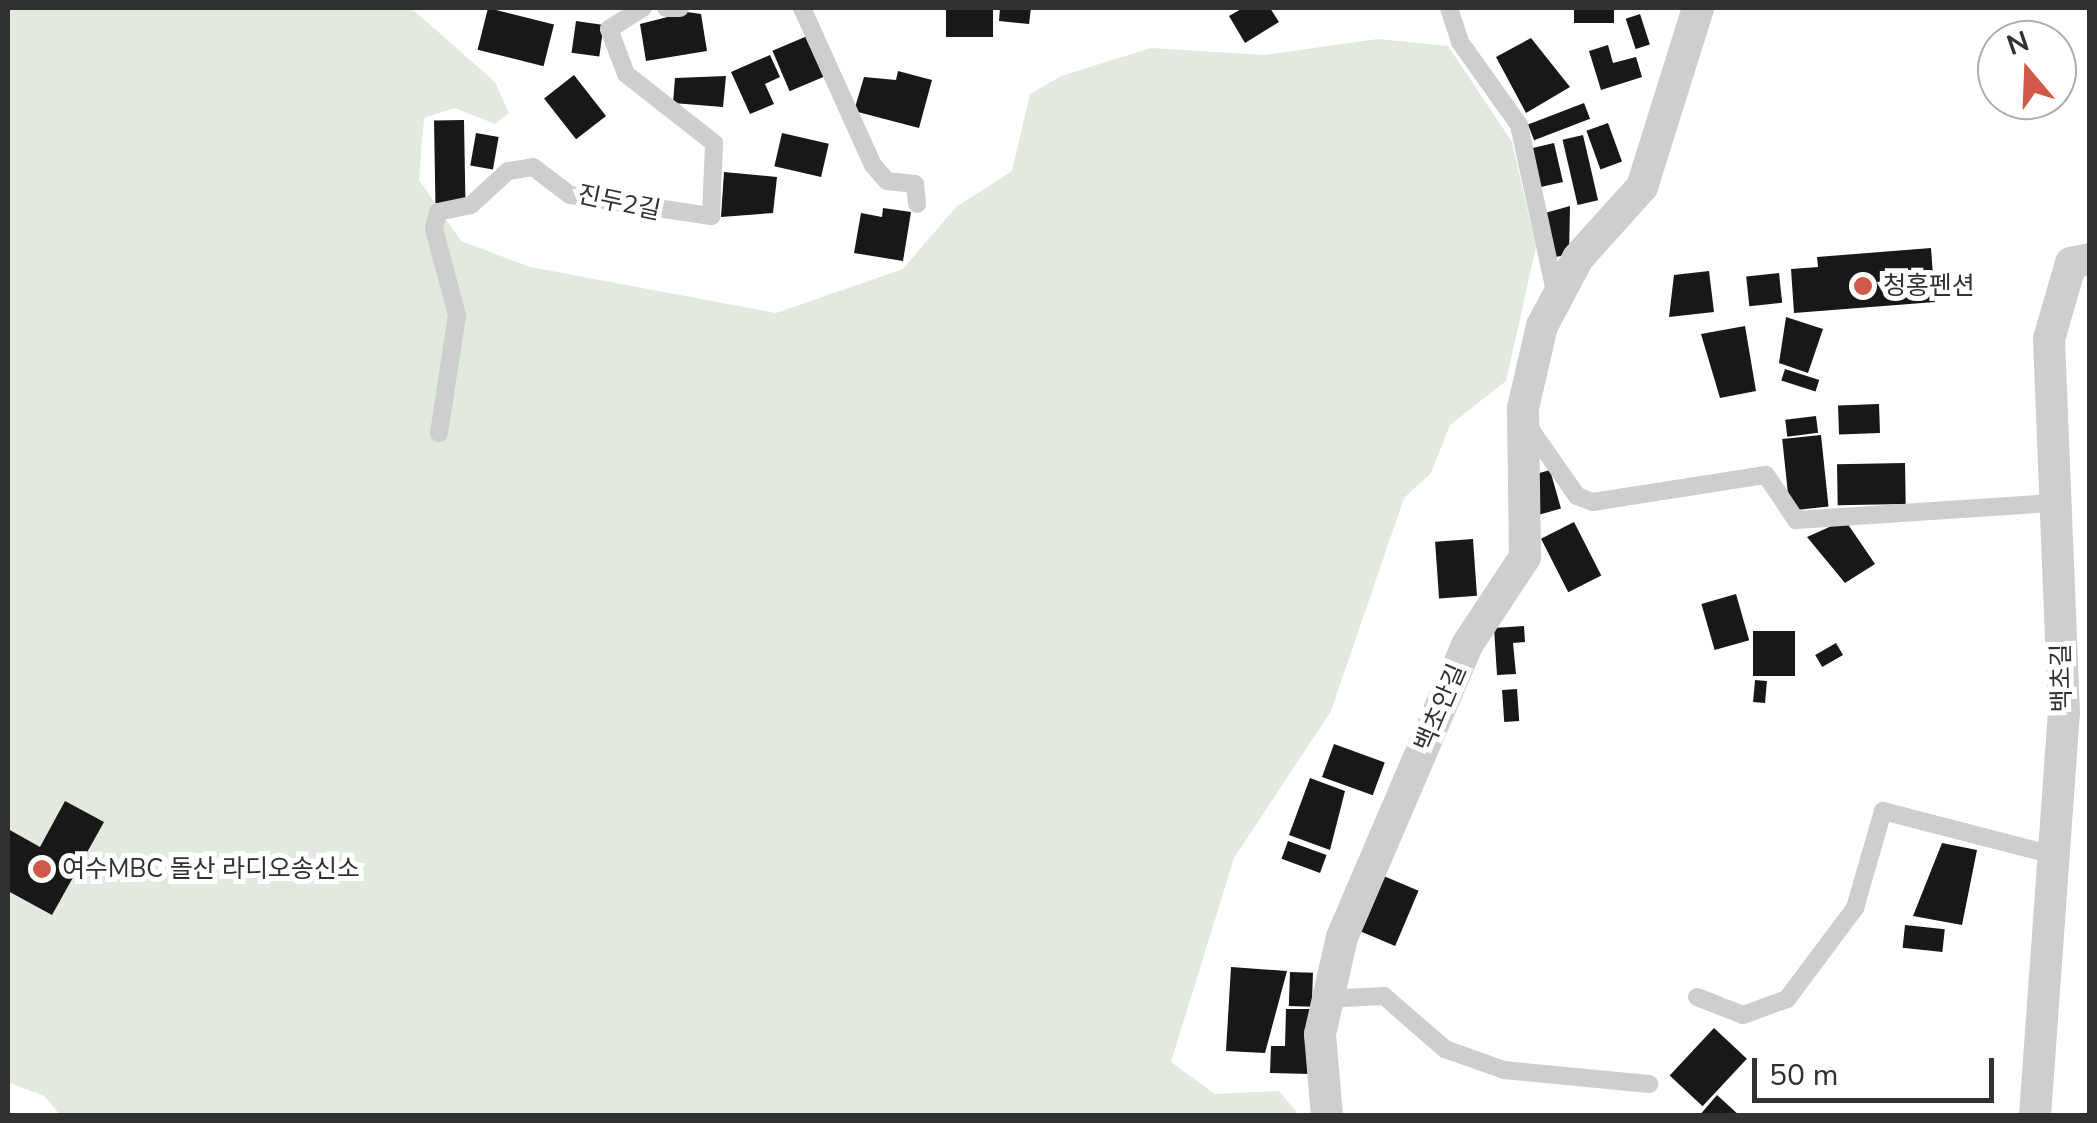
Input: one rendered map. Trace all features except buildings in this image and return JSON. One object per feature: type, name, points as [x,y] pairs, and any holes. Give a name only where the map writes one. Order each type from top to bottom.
[{"type":"street","name":"백초안길","points":[[1327,1116],[1319,1076],[1326,998],[1387,822],[1438,727],[1467,644],[1526,557],[1523,418],[1555,291],[1642,187],[1698,8]]},
{"type":"street","name":"백초길","points":[[2035,1116],[2058,856],[2064,713],[2049,339],[2071,263],[2090,259]]},
{"type":"lane","name":"진두2길","points":[[440,433],[457,314],[434,230],[438,212],[471,206],[508,170],[532,166],[570,194],[711,216],[714,143],[626,74],[609,29],[643,8]]},
{"type":"lane","points":[[666,8],[680,8]]},
{"type":"lane","points":[[802,8],[846,89],[873,165],[887,181],[914,184],[917,204]]},
{"type":"lane","points":[[1449,8],[1460,42],[1520,125],[1555,291]]},
{"type":"lane","points":[[1523,418],[1577,496],[1593,502],[1766,475],[1796,520],[2054,503]]},
{"type":"lane","points":[[1697,996],[1743,1015],[1787,999],[1855,908],[1884,811],[2058,856]]},
{"type":"lane","points":[[1326,998],[1384,996],[1445,1049],[1504,1070],[1649,1084]]},
{"type":"shaded area","points":[[8,8],[411,8],[495,82],[509,113],[495,124],[455,108],[424,118],[419,180],[461,241],[530,267],[776,313],[903,269],[956,207],[1012,171],[1030,94],[1061,76],[1151,48],[1264,55],[1378,39],[1448,46],[1512,142],[1536,247],[1506,381],[1450,425],[1431,473],[1404,498],[1331,711],[1234,858],[1171,1062],[1215,1094],[1279,1091],[1299,1115],[61,1116],[44,1096],[8,1082]]},
{"type":"place","name":"청홍펜션","points":[[1863,286]]},
{"type":"place","name":"여수MBC 돌산 라디오송신소","points":[[42,869]]}]
